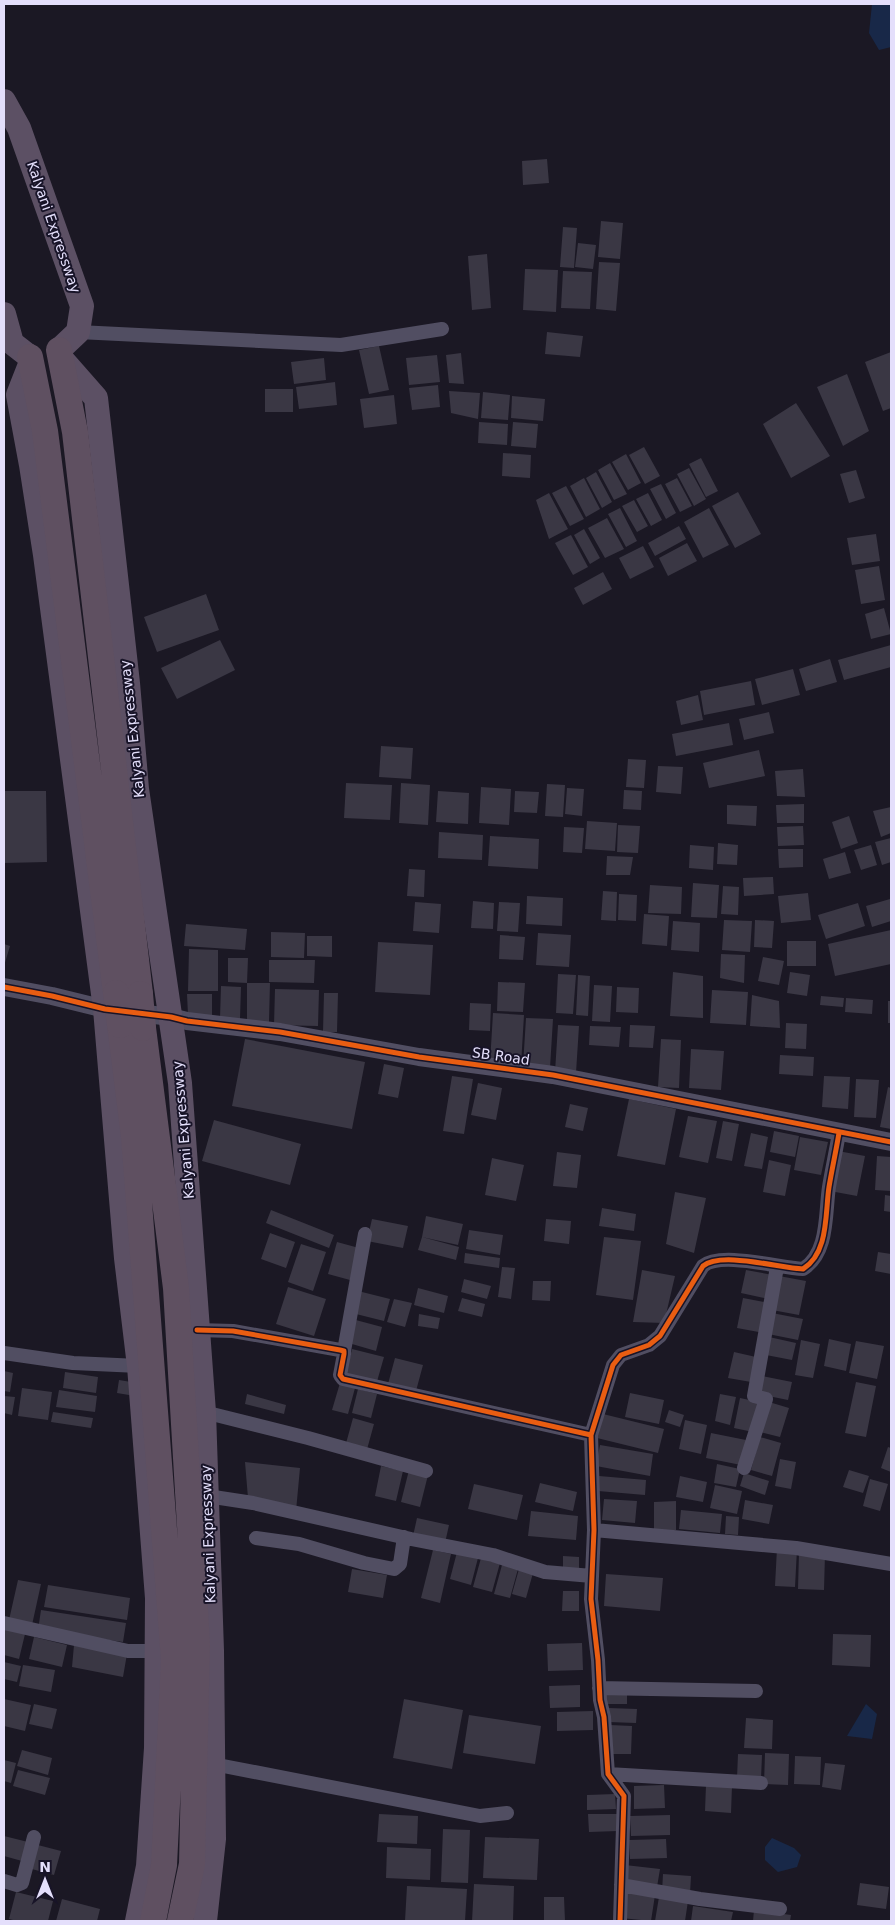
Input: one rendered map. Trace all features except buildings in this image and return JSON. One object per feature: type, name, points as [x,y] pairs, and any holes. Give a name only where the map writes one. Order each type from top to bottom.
[{"type":"highway","name":"Kalyani Expressway","points":[[4,101],[19,128],[82,306],[78,332]]},
{"type":"highway","points":[[4,314],[12,343],[31,360],[46,441],[125,1010],[176,1288],[197,1644],[192,1864],[180,1921]]},
{"type":"highway","points":[[78,332],[59,354],[74,432],[125,1010],[174,1660],[164,1865],[153,1921]]},
{"type":"highway","name":"Kalyani Expressway","points":[[59,354],[96,398],[128,683],[137,789],[180,1083],[204,1412],[212,1661],[214,1839],[205,1921]]},
{"type":"highway","points":[[125,1010],[126,1258],[139,1366],[157,1598],[156,1748],[148,1866],[137,1921]]},
{"type":"street","points":[[78,332],[341,345],[442,329]]},
{"type":"street","name":"SB Road","points":[[4,987],[187,1021],[280,1032],[419,1057],[553,1075],[891,1142]]},
{"type":"street","points":[[620,1921],[624,1796],[608,1774],[591,1599],[594,1530],[591,1435],[613,1365],[621,1355],[649,1345],[660,1336],[703,1266],[708,1262],[719,1259],[803,1269],[810,1265],[820,1247],[828,1216],[828,1196],[839,1133]]},
{"type":"street","points":[[364,1234],[340,1375],[343,1379],[591,1435]]},
{"type":"street","points":[[744,1468],[766,1398],[754,1396],[777,1267]]},
{"type":"street","points":[[197,1330],[233,1331],[344,1351]]},
{"type":"street","points":[[4,1353],[73,1363],[139,1366]]},
{"type":"street","points":[[204,1412],[308,1438],[426,1471]]},
{"type":"street","points":[[207,1496],[253,1503],[493,1555],[545,1572],[592,1576]]},
{"type":"street","points":[[594,1530],[796,1548],[891,1564]]},
{"type":"street","points":[[256,1538],[299,1544],[364,1563],[394,1569],[400,1564],[404,1537]]},
{"type":"street","points":[[4,1623],[128,1650],[156,1650]]},
{"type":"street","points":[[600,1688],[756,1691]]},
{"type":"street","points":[[213,1764],[480,1816],[507,1813]]},
{"type":"street","points":[[608,1774],[761,1783]]},
{"type":"street","points":[[4,1882],[17,1885],[22,1883],[34,1838]]},
{"type":"street","points":[[621,1885],[700,1899],[780,1910]]},
{"type":"water","points":[[872,4],[891,4],[891,47],[879,50],[869,33]]},
{"type":"water","points":[[866,1704],[877,1714],[872,1739],[847,1736]]},
{"type":"water","points":[[772,1838],[794,1848],[801,1855],[797,1867],[778,1872],[765,1860],[765,1847]]},
{"type":"cycle path","points":[[4,987],[105,1009],[280,1032],[419,1057],[553,1075],[891,1142]]},
{"type":"cycle path","points":[[620,1921],[624,1796],[608,1774],[604,1717],[600,1700],[598,1660],[591,1599],[594,1530],[591,1435],[613,1365],[621,1355],[649,1345],[660,1336],[703,1266],[711,1262],[736,1260],[803,1269],[811,1262],[822,1243],[829,1187],[839,1133]]},
{"type":"cycle path","points":[[197,1330],[233,1331],[344,1351],[340,1375],[343,1379],[591,1435]]}]
